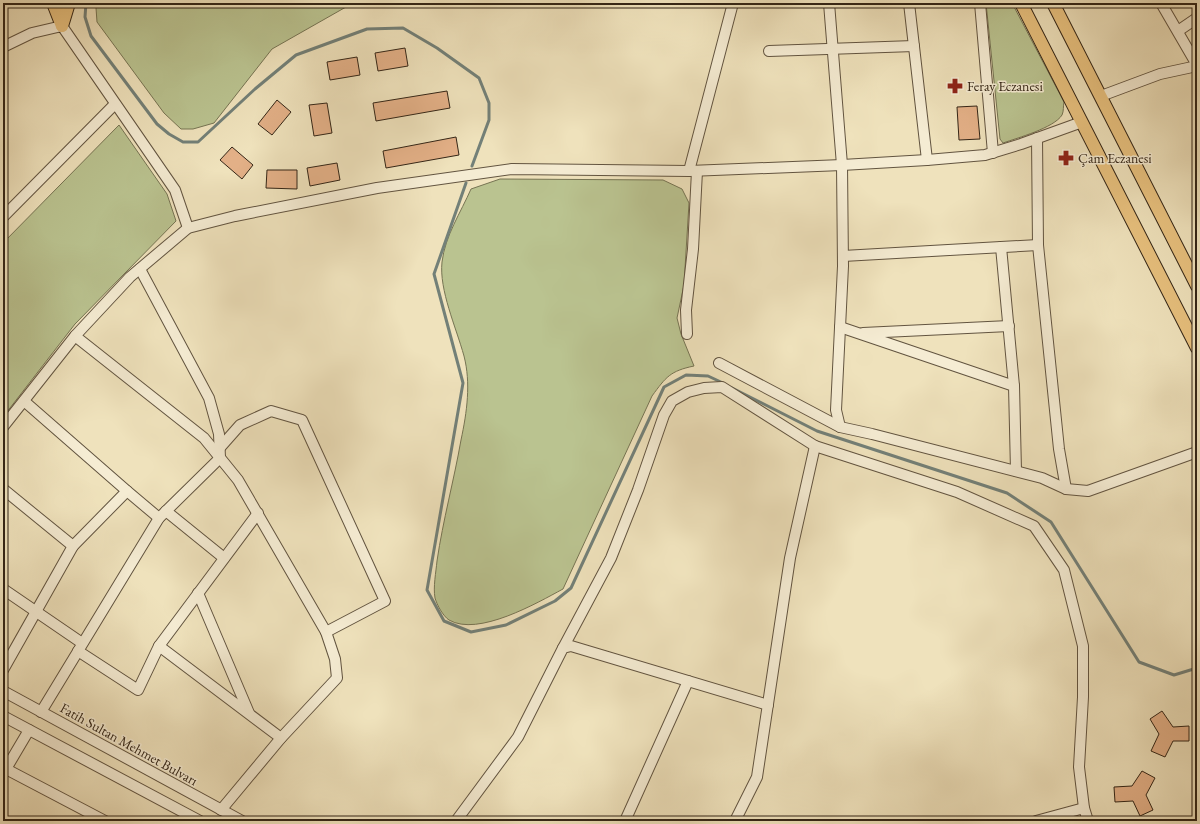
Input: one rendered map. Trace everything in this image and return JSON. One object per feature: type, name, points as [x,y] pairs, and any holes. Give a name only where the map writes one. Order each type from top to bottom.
[{"type":"main road","points":[[52,3],[62,26]]},
{"type":"main road","points":[[62,26],[69,3]]},
{"type":"main road","points":[[1021,3],[1197,348]]},
{"type":"main road","points":[[1053,3],[1197,286]]},
{"type":"street","points":[[687,334],[686,310],[693,248],[693,171],[734,3]]},
{"type":"street","points":[[829,3],[842,165],[843,256],[836,410],[840,427]]},
{"type":"street","points":[[909,3],[927,160]]},
{"type":"street","points":[[980,3],[993,153]]},
{"type":"street","points":[[1101,96],[1160,74],[1197,65],[1161,3]]},
{"type":"street","points":[[1178,31],[1197,18]]},
{"type":"street","points":[[3,47],[32,33],[62,26],[175,190],[188,228]]},
{"type":"street","points":[[769,50],[914,46]]},
{"type":"street","points":[[3,217],[115,104]]},
{"type":"street","points":[[3,427],[75,336],[130,277],[188,228],[235,216],[377,188],[512,169],[693,171],[842,165],[985,155],[1082,122]]},
{"type":"street","points":[[1037,138],[1038,244],[1059,449],[1066,489]]},
{"type":"street","points":[[843,256],[1038,244]]},
{"type":"street","points":[[1001,247],[1014,386],[1016,472]]},
{"type":"street","points":[[140,269],[209,398],[219,434],[219,453]]},
{"type":"street","points":[[858,333],[1009,326]]},
{"type":"street","points":[[840,327],[1014,386]]},
{"type":"street","points":[[75,336],[204,438],[219,453],[238,480],[258,513],[326,632],[336,659],[337,678],[281,738],[221,810]]},
{"type":"street","points":[[719,363],[840,427],[1042,478],[1066,489],[1088,491],[1197,452]]},
{"type":"street","points":[[456,821],[518,737],[611,558],[638,490],[664,415],[672,401],[688,392],[704,388],[722,387],[815,446],[956,492],[1034,526],[1064,570],[1083,646],[1083,696],[1079,767],[1084,808],[1088,821]]},
{"type":"street","points":[[24,401],[127,491],[163,514],[224,558]]},
{"type":"street","points":[[41,712],[163,514],[219,453],[240,426],[271,411],[302,420],[385,601],[326,632]]},
{"type":"street","points":[[735,821],[757,777],[790,558],[815,446]]},
{"type":"street","points":[[3,489],[73,546]]},
{"type":"street","points":[[3,670],[73,546],[127,491]]},
{"type":"street","points":[[3,589],[36,611],[80,647],[138,690],[159,646],[258,513]]},
{"type":"street","points":[[198,594],[250,715]]},
{"type":"street","points":[[159,646],[281,738]]},
{"type":"street","points":[[563,648],[572,646],[768,706]]},
{"type":"street","points":[[625,821],[688,681]]},
{"type":"street","name":"Fatih Sultan Mehmet Bulvarı","points":[[3,691],[242,821]]},
{"type":"street","points":[[3,716],[200,821]]},
{"type":"street","points":[[29,730],[5,772],[105,821]]},
{"type":"street","points":[[1036,821],[1084,808]]},
{"type":"green space","points":[[97,3],[353,3],[272,49],[214,123],[193,129],[181,129],[164,113],[97,22]]},
{"type":"green space","points":[[986,3],[1012,3],[1064,102],[1062,115],[1058,120],[1035,132],[1003,143],[1000,139]]},
{"type":"green space","points":[[119,125],[167,194],[176,221],[75,324],[3,417],[3,243]]},
{"type":"green space","points":[[500,179],[663,180],[682,189],[689,203],[684,285],[677,318],[681,334],[694,366],[679,370],[669,376],[652,396],[563,589],[507,616],[475,624],[461,624],[449,620],[445,616],[437,604],[434,594],[434,584],[442,530],[463,429],[468,387],[464,356],[449,309],[443,284],[442,262],[446,243],[471,189]]},
{"type":"building","points":[[405,48],[408,66],[378,71],[375,53]]},
{"type":"building","points":[[357,57],[360,75],[330,80],[327,62]]},
{"type":"building","points":[[447,91],[450,108],[376,121],[373,103]]},
{"type":"building","points":[[277,100],[291,112],[272,135],[258,124]]},
{"type":"building","points":[[327,103],[332,133],[314,136],[309,105]]},
{"type":"building","points":[[977,106],[980,139],[959,140],[957,107]]},
{"type":"building","points":[[456,137],[459,155],[386,168],[383,151]]},
{"type":"building","points":[[232,147],[253,165],[242,179],[220,160]]},
{"type":"building","points":[[337,163],[340,180],[310,186],[307,168]]},
{"type":"building","points":[[267,170],[297,170],[297,189],[266,188]]},
{"type":"building","points":[[1162,711],[1173,727],[1189,726],[1189,741],[1173,741],[1165,757],[1151,751],[1159,734],[1150,719]]},
{"type":"building","points":[[1142,771],[1155,778],[1146,795],[1153,810],[1140,816],[1133,801],[1115,802],[1114,787],[1132,786]]},
{"type":"waterway","points":[[86,3],[85,17],[91,36],[157,124],[169,134],[183,142],[198,142],[255,89],[296,55],[367,29],[403,28],[437,48],[479,78],[489,103],[489,120],[472,166]]},
{"type":"waterway","points":[[466,183],[434,274],[463,383],[427,590],[444,621],[471,632],[506,625],[555,601],[571,588],[664,387],[686,375],[708,376],[723,383]]},
{"type":"waterway","points":[[732,388],[817,431],[1007,493],[1051,522],[1139,662],[1174,675],[1197,668]]},
{"type":"place","name":"Feray Eczanesi","points":[[955,86]]},
{"type":"place","name":"Çam Eczanesi","points":[[1066,158]]}]
